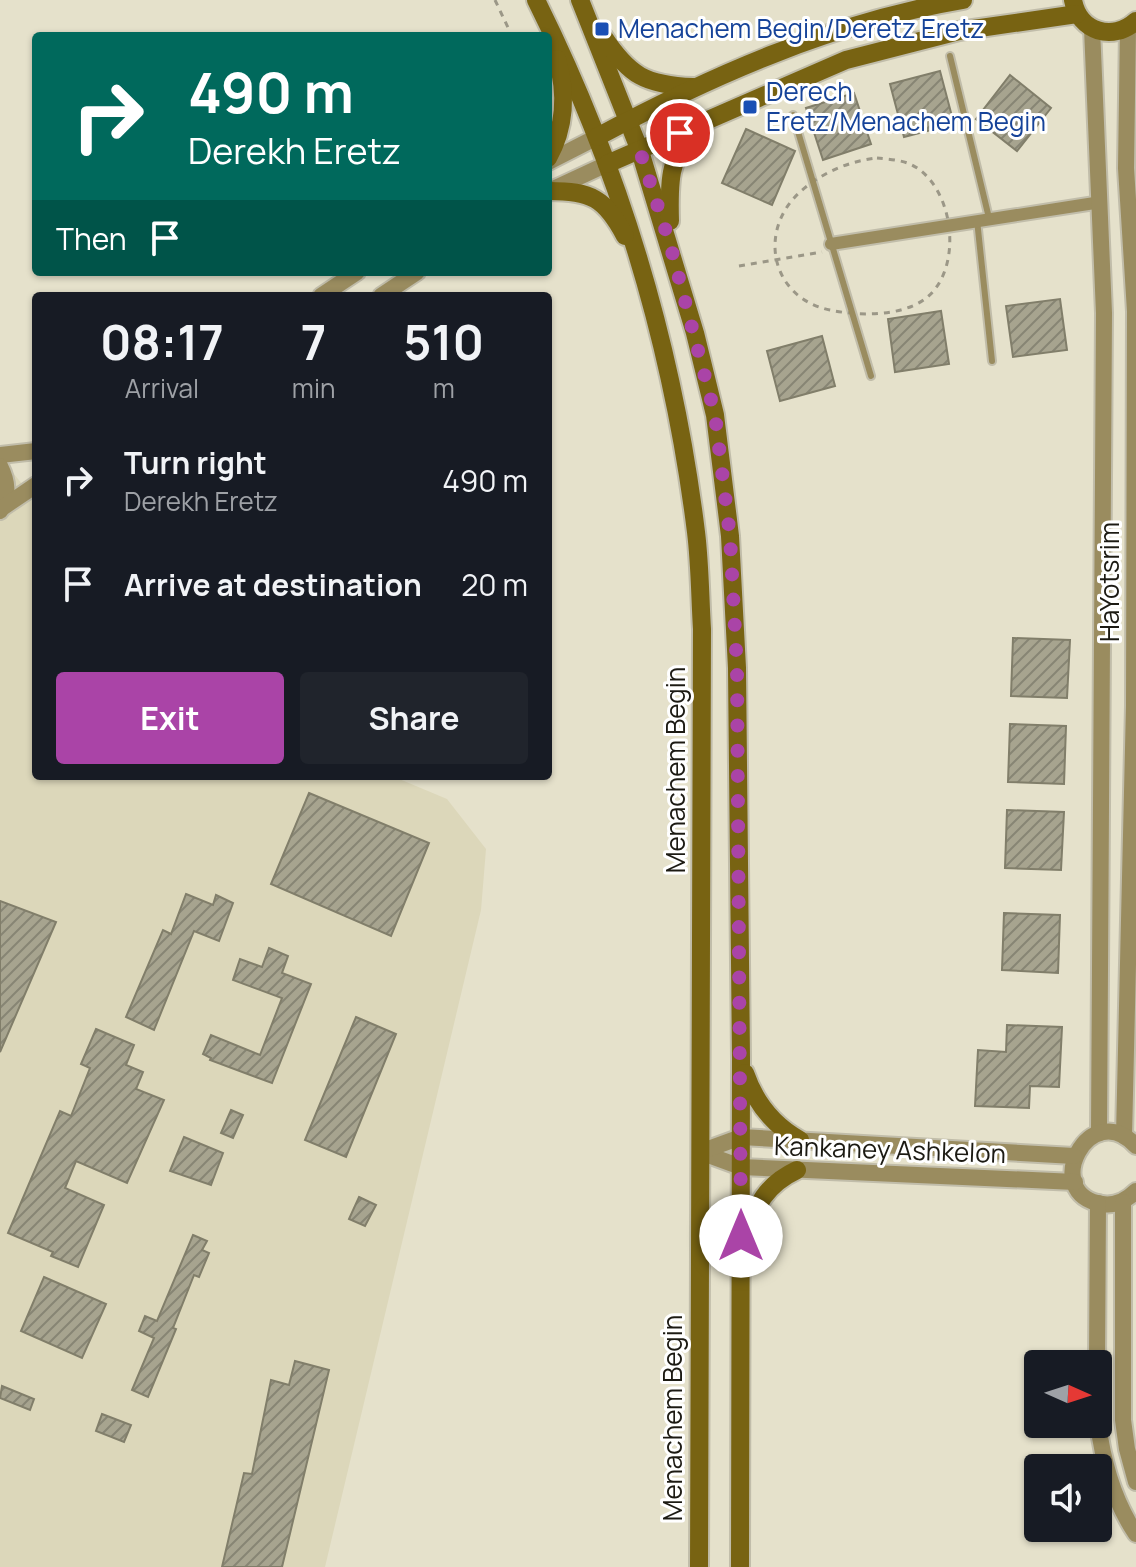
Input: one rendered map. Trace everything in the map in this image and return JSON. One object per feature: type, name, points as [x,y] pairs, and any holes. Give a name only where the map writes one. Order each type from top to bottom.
[{"type":"main road","name":"Menachem Begin","points":[[536,0],[551,32]]},
{"type":"main road","points":[[580,0],[614,53],[630,71],[649,82],[696,87]]},
{"type":"main road","points":[[580,0],[640,151],[670,244],[715,415],[730,536],[737,668],[741,1059],[740,1567]]},
{"type":"main road","points":[[597,137],[696,87],[836,30],[913,9],[963,0]]},
{"type":"main road","points":[[607,164],[846,60],[959,31],[1075,7],[1092,28],[1110,33],[1132,25]]},
{"type":"main road","points":[[545,18],[549,32]]},
{"type":"main road","name":"Menachem Begin","points":[[552,34],[597,137],[643,271],[678,420],[696,533],[702,661],[699,1567]]},
{"type":"main road","points":[[552,43],[559,68],[563,115],[559,139],[552,152]]},
{"type":"main road","points":[[670,244],[671,170],[685,139],[703,122]]},
{"type":"main road","points":[[552,191],[590,194],[598,201],[619,224],[643,271]]},
{"type":"main road","points":[[741,1059],[750,1087],[765,1111],[781,1130],[800,1140]]},
{"type":"main road","points":[[741,1268],[747,1233],[766,1190],[779,1178],[797,1170]]},
{"type":"street","name":"HaYotsrim","points":[[1130,1141],[1136,311],[1126,168],[1132,25]]},
{"type":"street","name":"HaYotsrim","points":[[1092,28],[1104,313],[1099,1133]]},
{"type":"street","points":[[552,158],[597,137]]},
{"type":"street","points":[[552,189],[607,164]]},
{"type":"street","points":[[832,247],[983,219],[1101,202]]},
{"type":"street","points":[[327,292],[351,276]]},
{"type":"street","points":[[387,292],[411,276]]},
{"type":"street","points":[[0,455],[32,451]]},
{"type":"street","points":[[0,466],[7,487],[1,509]]},
{"type":"street","points":[[1,509],[32,488]]},
{"type":"street","points":[[1130,1141],[1112,1132],[1099,1133],[1080,1146],[1074,1156],[1072,1173],[1082,1193],[1098,1203],[1129,1196],[1123,1420],[1136,1482]]},
{"type":"street","name":"Kankaney Ashkelon","points":[[700,1152],[741,1137],[1074,1156]]},
{"type":"street","name":"Kankaney Ashkelon","points":[[700,1152],[741,1167],[1075,1182]]},
{"type":"street","points":[[1097,1350],[1098,1203]]},
{"type":"street","points":[[1100,1438],[1113,1493],[1136,1534]]},
{"type":"lane","points":[[950,56],[983,219],[992,361]]},
{"type":"lane","points":[[793,115],[871,376]]},
{"type":"path","points":[[495,0],[510,32]]},
{"type":"path","points":[[739,266],[832,247]]},
{"type":"shaded area","points":[[0,457],[32,496],[32,780],[402,780],[447,799],[486,849],[481,910],[325,1567],[0,1567]]},
{"type":"building","points":[[940,71],[954,124],[904,137],[890,84]]},
{"type":"building","points":[[1010,75],[1051,108],[1017,151],[976,119]]},
{"type":"building","points":[[854,93],[871,144],[823,160],[806,108]]},
{"type":"building","points":[[746,129],[795,151],[772,205],[722,183]]},
{"type":"building","points":[[1060,299],[1067,350],[1013,357],[1006,306]]},
{"type":"building","points":[[941,311],[949,364],[895,372],[888,319]]},
{"type":"building","points":[[822,336],[835,386],[780,401],[767,351]]},
{"type":"building","points":[[1013,638],[1070,640],[1067,698],[1011,696]]},
{"type":"building","points":[[1010,724],[1066,726],[1064,784],[1008,782]]},
{"type":"building","points":[[309,793],[429,843],[391,936],[271,884]]},
{"type":"building","points":[[1007,810],[1064,812],[1061,870],[1005,868]]},
{"type":"building","points":[[186,894],[213,905],[216,895],[233,903],[219,941],[194,931],[154,1030],[126,1017],[163,930],[171,934]]},
{"type":"building","points":[[0,901],[56,922],[0,1052]]},
{"type":"building","points":[[1004,913],[1060,915],[1058,973],[1002,970]]},
{"type":"building","points":[[269,948],[288,956],[282,973],[311,984],[272,1083],[210,1060],[203,1054],[211,1035],[260,1055],[282,998],[233,980],[240,959],[262,967]]},
{"type":"building","points":[[356,1017],[396,1034],[346,1157],[305,1140]]},
{"type":"building","points":[[1007,1025],[1062,1027],[1059,1087],[1030,1086],[1029,1108],[975,1106],[978,1050],[1006,1052]]},
{"type":"building","points":[[96,1029],[134,1045],[126,1065],[143,1072],[136,1089],[164,1100],[127,1183],[76,1161],[65,1188],[104,1205],[78,1267],[51,1256],[53,1252],[8,1233],[60,1111],[71,1116],[90,1068],[81,1064]]},
{"type":"building","points":[[231,1110],[243,1115],[233,1138],[221,1133]]},
{"type":"building","points":[[184,1137],[223,1153],[211,1185],[170,1171]]},
{"type":"building","points":[[359,1197],[376,1205],[365,1226],[349,1219]]},
{"type":"building","points":[[193,1235],[207,1241],[202,1250],[209,1253],[199,1277],[194,1275],[148,1397],[132,1390],[154,1338],[139,1331],[145,1316],[157,1321]]},
{"type":"building","points":[[44,1277],[106,1304],[82,1358],[21,1331]]},
{"type":"building","points":[[295,1361],[329,1370],[282,1567],[222,1567],[244,1473],[252,1474],[271,1380],[289,1385]]},
{"type":"building","points":[[2,1386],[34,1399],[30,1410],[0,1398]]},
{"type":"building","points":[[102,1414],[131,1425],[124,1442],[96,1431]]},
{"type":"place","name":"Menachem Begin/Deretz Eretz","points":[[602,29]]},
{"type":"place","name":"Derech Eretz/Menachem Begin","points":[[750,107]]},
{"type":"route","points":[[680,133],[640,151],[670,244],[715,415],[730,536],[737,668],[741,1236]]}]
